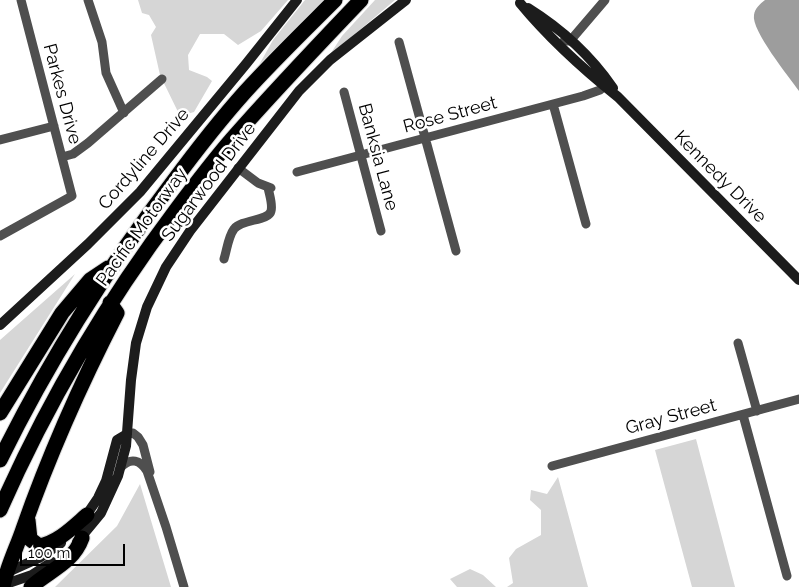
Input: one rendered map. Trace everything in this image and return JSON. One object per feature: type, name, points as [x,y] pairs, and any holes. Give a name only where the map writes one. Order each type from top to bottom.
[{"type":"highway","name":"Pacific Motorway","points":[[0,460],[36,390],[113,264],[190,160],[245,92],[336,0]]},
{"type":"highway","name":"Pacific Motorway","points":[[0,510],[50,409],[110,303],[155,239],[231,140],[361,0]]},
{"type":"highway","points":[[0,413],[62,313],[90,280],[113,264]]},
{"type":"highway","points":[[3,581],[46,468],[85,375],[117,313],[110,303]]},
{"type":"highway","points":[[28,516],[30,539],[39,546],[52,542],[62,536],[87,515]]},
{"type":"highway","points":[[31,587],[69,559],[77,549],[82,538]]},
{"type":"street","name":"Parkes Drive","points":[[0,236],[72,196],[21,0]]},
{"type":"street","points":[[88,0],[102,42],[106,73],[124,113]]},
{"type":"street","name":"Cordyline Drive","points":[[0,325],[95,238],[140,192],[246,64],[296,0]]},
{"type":"street","name":"Sugarwood Drive","points":[[3,581],[25,577],[64,555],[82,538],[107,503],[121,467],[127,434],[136,343],[147,307],[166,267],[190,231],[299,91],[330,60],[406,0]]},
{"type":"street","points":[[574,59],[569,45],[570,40],[605,0]]},
{"type":"street","name":"Kennedy Drive","points":[[518,1],[541,16],[585,54],[618,97],[799,280]]},
{"type":"street","name":"Kennedy Drive","points":[[518,1],[536,22],[574,59],[607,85]]},
{"type":"street","points":[[556,41],[570,40]]},
{"type":"street","points":[[399,42],[456,251]]},
{"type":"street","points":[[62,157],[74,154],[162,80]]},
{"type":"street","name":"Rose Street","points":[[296,172],[597,92],[607,85]]},
{"type":"street","name":"Banksia Lane","points":[[344,92],[381,231]]},
{"type":"street","points":[[553,104],[586,224]]},
{"type":"street","points":[[0,140],[54,126]]},
{"type":"street","points":[[224,259],[230,236],[236,228],[244,223],[266,217],[272,209],[269,188],[258,183],[238,168]]},
{"type":"street","points":[[738,343],[757,411]]},
{"type":"street","name":"Gray Street","points":[[552,466],[799,399]]},
{"type":"street","points":[[743,415],[787,576]]},
{"type":"street","points":[[127,434],[133,434],[141,442],[157,500]]},
{"type":"street","name":"Sugarwood Drive","points":[[3,581],[48,552],[73,532],[98,498],[106,481],[117,442],[127,434]]},
{"type":"street","points":[[121,467],[131,461],[136,461],[141,463],[148,473],[184,587]]},
{"type":"shaded area","points":[[138,0],[288,0],[261,31],[238,45],[224,34],[200,34],[188,55],[189,70],[212,81],[194,112],[180,116],[160,75],[151,35],[156,27],[149,15],[142,13]]},
{"type":"shaded area","points":[[305,0],[324,0],[259,65],[273,40]]},
{"type":"shaded area","points":[[375,0],[395,0],[329,56],[342,36]]},
{"type":"shaded area","points":[[765,0],[799,0],[799,91],[758,31],[754,15],[755,10]]},
{"type":"shaded area","points":[[75,274],[0,393],[0,340]]},
{"type":"shaded area","points":[[696,439],[735,587],[692,587],[655,450]]},
{"type":"shaded area","points":[[558,477],[588,587],[507,587],[513,583],[509,558],[516,549],[541,535],[541,510],[530,500],[531,490],[547,494]]},
{"type":"shaded area","points":[[140,484],[171,587],[55,587],[117,526]]},
{"type":"shaded area","points":[[470,569],[483,575],[496,587],[457,587],[450,579]]}]
